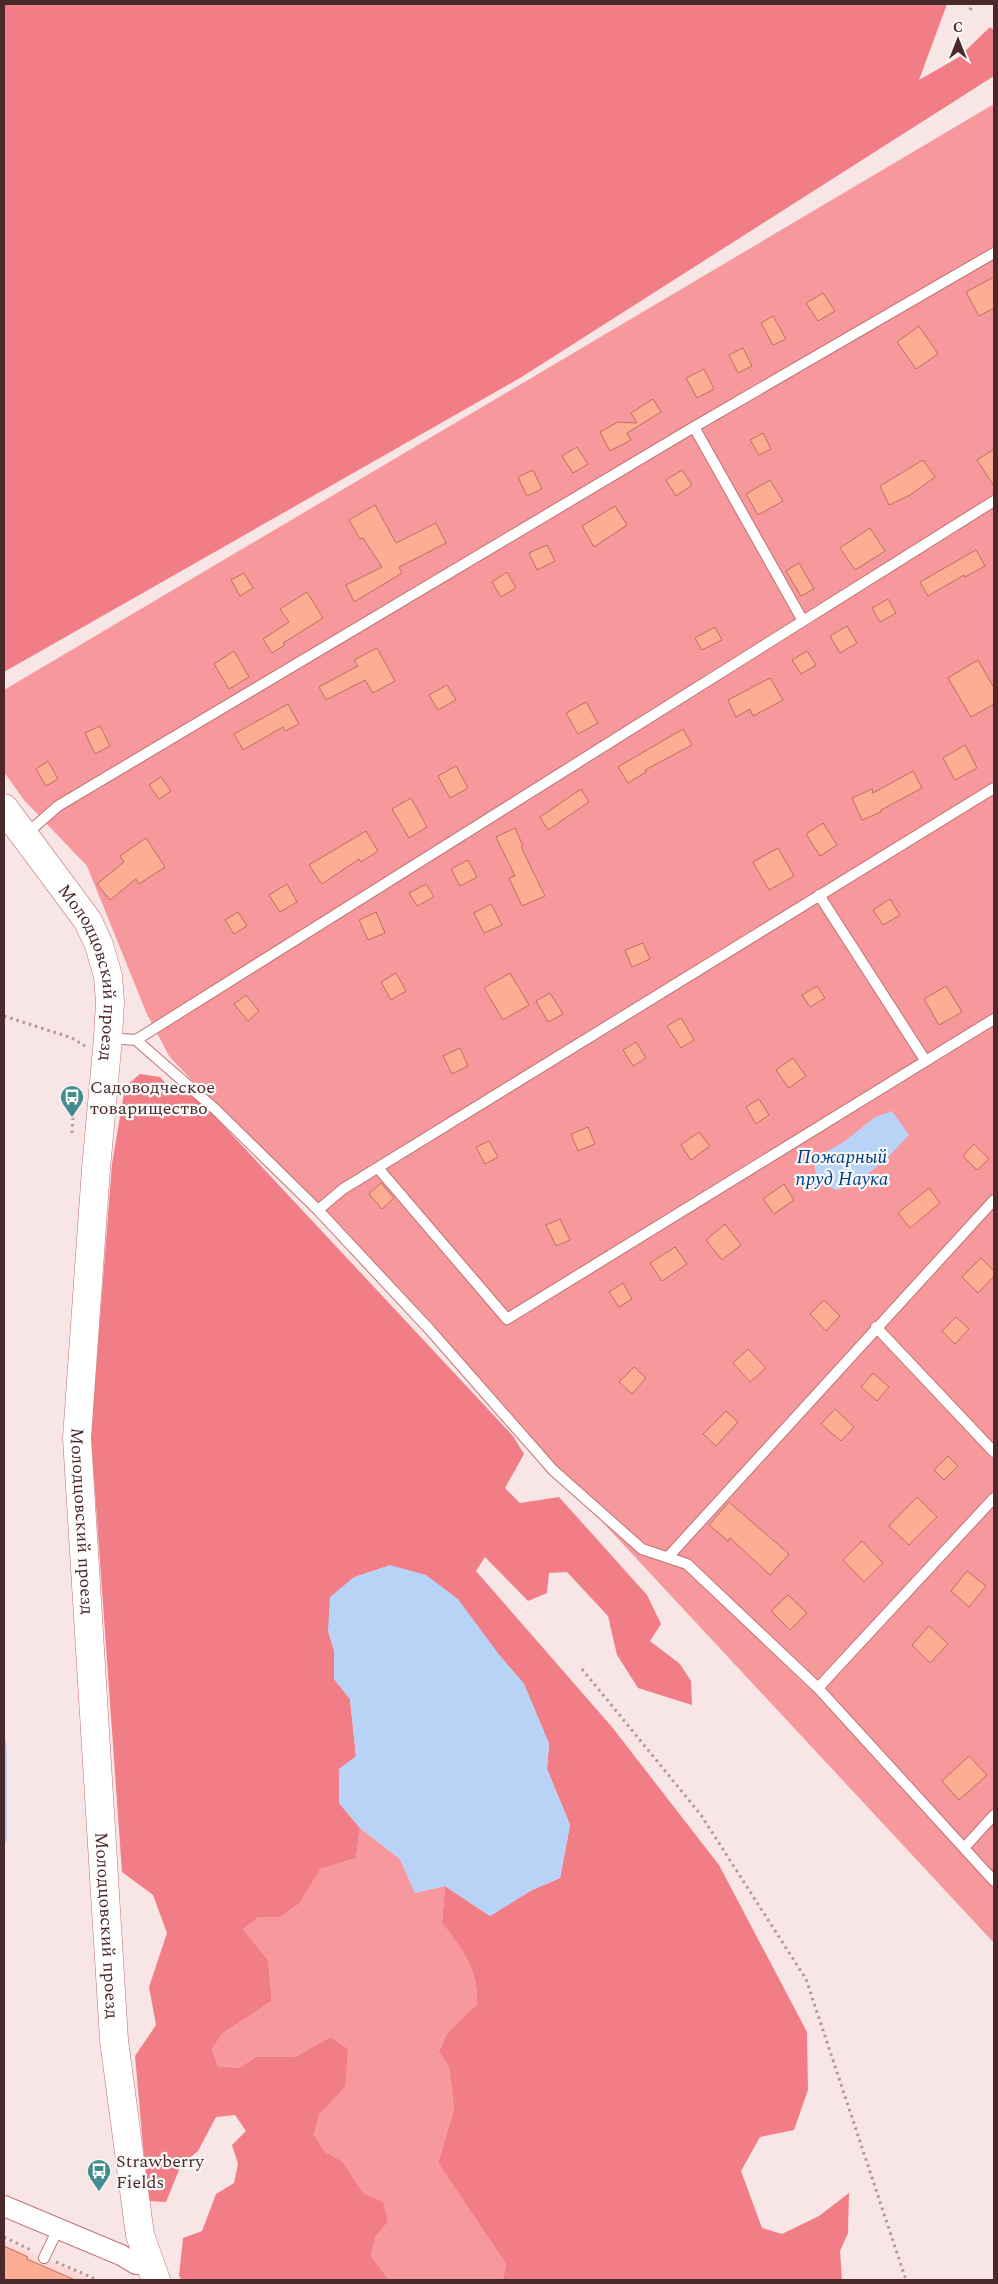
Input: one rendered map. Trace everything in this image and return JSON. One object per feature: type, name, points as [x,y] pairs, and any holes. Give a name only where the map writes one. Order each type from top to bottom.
[{"type":"street","name":"Молодцовский проезд","points":[[4,808],[88,921],[99,945],[108,976],[110,1002],[97,1042],[97,1159],[77,1438],[114,2040],[140,2235],[152,2272]]},
{"type":"street","points":[[4,2206],[121,2255],[152,2272]]},
{"type":"lane","points":[[25,835],[58,806],[694,428],[994,253]]},
{"type":"lane","points":[[694,428],[803,621]]},
{"type":"lane","points":[[97,1042],[136,1040],[994,501]]},
{"type":"lane","points":[[318,1210],[343,1189],[994,788]]},
{"type":"lane","points":[[819,895],[925,1060]]},
{"type":"lane","points":[[378,1168],[508,1319],[994,1019]]},
{"type":"lane","points":[[136,1040],[215,1109],[318,1210],[430,1330],[553,1470],[642,1549],[687,1564],[818,1688],[994,1881]]},
{"type":"lane","points":[[668,1557],[994,1200]]},
{"type":"lane","points":[[876,1327],[994,1452]]},
{"type":"lane","points":[[818,1688],[994,1498]]},
{"type":"lane","points":[[964,1848],[994,1815]]},
{"type":"lane","points":[[44,2258],[58,2229]]},
{"type":"path","points":[[970,10],[973,4]]},
{"type":"path","points":[[4,1016],[72,1038],[97,1042]]},
{"type":"path","points":[[582,1669],[701,1815],[806,1979],[906,2280]]},
{"type":"shaded area","points":[[4,4],[947,4],[919,80],[959,57],[990,27],[994,30],[994,76],[520,378],[4,672]]},
{"type":"shaded area","points":[[994,104],[994,1943],[169,1056],[146,1012],[87,866],[24,800],[4,772],[4,690]]},
{"type":"shaded area","points":[[140,1074],[160,1077],[174,1092],[193,1093],[513,1436],[524,1454],[505,1488],[520,1503],[559,1497],[647,1595],[661,1624],[650,1641],[680,1664],[691,1681],[692,1705],[638,1688],[617,1655],[608,1616],[567,1572],[549,1573],[547,1593],[528,1601],[485,1557],[476,1571],[612,1727],[719,1865],[807,2032],[808,2090],[794,2130],[760,2137],[741,2171],[762,2228],[782,2234],[819,2216],[849,2193],[848,2233],[840,2251],[842,2280],[503,2280],[506,2264],[438,2163],[454,2109],[449,2067],[439,2051],[447,2033],[477,2004],[475,1981],[468,1961],[442,1923],[445,1886],[490,1916],[532,1890],[560,1878],[570,1825],[547,1769],[549,1744],[524,1684],[500,1656],[328,1631],[334,1650],[334,1679],[350,1699],[356,1756],[339,1803],[360,1828],[356,1858],[320,1869],[299,1904],[280,1917],[259,1917],[243,1929],[268,1960],[272,2001],[223,2033],[212,2049],[218,2066],[239,2068],[255,2057],[295,2057],[330,2037],[348,2049],[345,2087],[319,2115],[314,2135],[325,2152],[342,2161],[364,2194],[383,2202],[388,2222],[376,2236],[371,2256],[389,2280],[182,2280],[179,2276],[183,2238],[202,2231],[216,2194],[234,2183],[238,2164],[232,2145],[246,2131],[235,2115],[216,2117],[198,2151],[181,2165],[166,2202],[148,2201],[135,2056],[156,2025],[149,1987],[167,1933],[153,1895],[122,1872],[91,1435],[112,1164],[125,1087]]},
{"type":"shaded area","points":[[360,1828],[400,1859],[415,1893],[445,1886],[442,1923],[462,1951],[472,1971],[477,1992],[477,2004],[447,2033],[439,2050],[449,2067],[454,2109],[438,2163],[506,2264],[503,2280],[389,2280],[371,2256],[376,2236],[388,2222],[364,2194],[342,2161],[325,2152],[314,2135],[319,2115],[345,2087],[330,2037],[295,2057],[255,2057],[239,2068],[218,2066],[212,2049],[223,2033],[272,2001],[268,1960],[243,1929],[259,1917],[280,1917],[299,1904],[319,1869],[356,1858]]},
{"type":"shaded area","points":[[4,2241],[93,2280],[4,2280]]},
{"type":"water","name":"Пожарный пруд Наука","points":[[892,1111],[909,1135],[885,1160],[857,1181],[836,1190],[818,1178],[815,1169],[816,1158],[845,1141],[875,1117]]},
{"type":"water","points":[[390,1565],[426,1575],[458,1599],[500,1656],[524,1684],[549,1744],[547,1769],[570,1825],[560,1878],[532,1890],[490,1916],[445,1886],[415,1893],[400,1859],[360,1828],[339,1803],[339,1769],[356,1756],[350,1699],[334,1679],[334,1650],[328,1631],[330,1597],[354,1577]]},
{"type":"water","points":[[4,1732],[7,1748],[7,1840],[4,1844]]},
{"type":"building","points":[[994,277],[994,308],[979,316],[966,292]]},
{"type":"building","points":[[823,293],[835,311],[818,321],[806,303]]},
{"type":"building","points":[[773,316],[786,339],[773,345],[761,323]]},
{"type":"building","points":[[919,326],[938,354],[916,369],[897,342]]},
{"type":"building","points":[[743,348],[752,366],[738,373],[729,355]]},
{"type":"building","points":[[704,369],[714,389],[697,398],[686,378]]},
{"type":"building","points":[[653,399],[661,412],[627,433],[631,440],[610,451],[600,432],[618,422],[637,423],[631,413]]},
{"type":"building","points":[[763,433],[771,449],[759,455],[750,440]]},
{"type":"building","points":[[577,447],[588,464],[573,473],[562,456]]},
{"type":"building","points":[[994,449],[994,486],[977,460]]},
{"type":"building","points":[[923,460],[935,477],[910,495],[889,505],[880,486]]},
{"type":"building","points":[[533,470],[542,489],[527,496],[518,477]]},
{"type":"building","points":[[682,470],[692,485],[676,496],[666,480]]},
{"type":"building","points":[[770,480],[783,501],[758,515],[746,494]]},
{"type":"building","points":[[375,505],[396,543],[436,523],[446,543],[399,567],[402,573],[354,602],[346,585],[382,567],[363,538],[360,539],[349,520]]},
{"type":"building","points":[[615,506],[627,525],[594,547],[582,526]]},
{"type":"building","points":[[870,528],[885,551],[855,570],[840,548]]},
{"type":"building","points":[[547,545],[555,561],[537,570],[529,553]]},
{"type":"building","points":[[976,550],[985,566],[965,577],[964,575],[928,596],[920,582]]},
{"type":"building","points":[[799,563],[814,589],[801,596],[786,571]]},
{"type":"building","points":[[507,572],[516,588],[501,597],[492,582]]},
{"type":"building","points":[[244,573],[253,588],[240,596],[231,580]]},
{"type":"building","points":[[307,592],[323,618],[283,643],[285,645],[272,653],[263,639],[289,622],[280,609]]},
{"type":"building","points":[[888,599],[896,613],[880,622],[872,608]]},
{"type":"building","points":[[847,626],[857,643],[840,653],[830,636]]},
{"type":"building","points":[[715,627],[722,640],[702,650],[695,638]]},
{"type":"building","points":[[377,648],[395,681],[373,693],[365,680],[326,700],[319,687],[358,666],[354,660]]},
{"type":"building","points":[[234,651],[249,677],[229,689],[214,664]]},
{"type":"building","points":[[807,651],[816,665],[801,674],[792,660]]},
{"type":"building","points":[[978,660],[994,688],[994,704],[971,717],[948,678]]},
{"type":"building","points":[[770,678],[783,700],[753,716],[750,709],[736,717],[728,700]]},
{"type":"building","points":[[447,685],[456,700],[438,710],[429,695]]},
{"type":"building","points":[[586,702],[598,723],[578,734],[566,713]]},
{"type":"building","points":[[288,704],[299,724],[285,731],[283,727],[243,750],[234,734]]},
{"type":"building","points":[[100,726],[110,746],[95,754],[85,733]]},
{"type":"building","points":[[683,729],[692,745],[645,770],[646,772],[628,783],[618,767]]},
{"type":"building","points":[[965,745],[977,768],[955,780],[943,758]]},
{"type":"building","points":[[48,761],[58,779],[46,786],[36,769]]},
{"type":"building","points":[[456,766],[468,788],[450,798],[438,776]]},
{"type":"building","points":[[913,771],[922,788],[881,810],[881,812],[862,820],[852,798],[872,789],[873,793]]},
{"type":"building","points":[[161,777],[171,791],[159,799],[149,785]]},
{"type":"building","points":[[581,789],[589,802],[548,830],[540,817]]},
{"type":"building","points":[[411,798],[427,827],[409,838],[392,809]]},
{"type":"building","points":[[823,823],[837,845],[820,856],[806,834]]},
{"type":"building","points":[[515,828],[523,846],[521,847],[545,896],[522,906],[509,878],[515,876],[496,837]]},
{"type":"building","points":[[366,831],[378,851],[361,862],[359,859],[322,884],[309,865]]},
{"type":"building","points":[[146,838],[165,867],[139,884],[136,879],[110,900],[97,884],[124,862],[120,856]]},
{"type":"building","points":[[778,848],[794,876],[769,890],[753,862]]},
{"type":"building","points":[[468,860],[477,877],[460,886],[451,869]]},
{"type":"building","points":[[287,884],[297,902],[280,912],[269,895]]},
{"type":"building","points":[[426,884],[434,897],[417,906],[409,893]]},
{"type":"building","points":[[890,899],[900,915],[883,925],[873,910]]},
{"type":"building","points":[[491,904],[502,925],[484,933],[474,913]]},
{"type":"building","points":[[238,912],[247,926],[234,934],[225,920]]},
{"type":"building","points":[[376,912],[385,933],[368,940],[359,920]]},
{"type":"building","points":[[643,943],[650,959],[632,967],[625,950]]},
{"type":"building","points":[[396,973],[406,991],[391,1000],[381,982]]},
{"type":"building","points":[[510,973],[529,1005],[503,1020],[484,988]]},
{"type":"building","points":[[817,986],[825,998],[810,1007],[802,995]]},
{"type":"building","points":[[946,986],[962,1012],[939,1025],[924,999]]},
{"type":"building","points":[[550,993],[563,1014],[548,1022],[536,1001]]},
{"type":"building","points":[[246,995],[259,1011],[248,1021],[234,1004]]},
{"type":"building","points":[[681,1018],[694,1040],[681,1048],[667,1026]]},
{"type":"building","points":[[636,1042],[646,1058],[633,1066],[623,1050]]},
{"type":"building","points":[[460,1048],[468,1066],[452,1074],[443,1056]]},
{"type":"building","points":[[793,1058],[806,1076],[789,1088],[776,1070]]},
{"type":"building","points":[[759,1099],[769,1115],[756,1124],[746,1107]]},
{"type":"building","points":[[588,1127],[595,1144],[578,1151],[571,1134]]},
{"type":"building","points":[[699,1132],[710,1146],[691,1160],[681,1145]]},
{"type":"building","points":[[489,1141],[498,1157],[485,1164],[476,1147]]},
{"type":"building","points":[[974,1144],[989,1159],[977,1170],[963,1156]]},
{"type":"building","points":[[381,1183],[394,1198],[382,1209],[369,1194]]},
{"type":"building","points":[[784,1184],[794,1200],[774,1214],[763,1199]]},
{"type":"building","points":[[929,1188],[940,1203],[910,1228],[898,1213]]},
{"type":"building","points":[[560,1219],[570,1240],[556,1246],[546,1225]]},
{"type":"building","points":[[725,1224],[741,1245],[722,1260],[706,1240]]},
{"type":"building","points":[[675,1247],[687,1264],[662,1281],[650,1263]]},
{"type":"building","points":[[981,1258],[994,1271],[994,1276],[978,1293],[962,1277]]},
{"type":"building","points":[[623,1283],[632,1299],[619,1307],[609,1292]]},
{"type":"building","points":[[824,1300],[840,1316],[826,1331],[810,1314]]},
{"type":"building","points":[[956,1317],[969,1329],[955,1344],[942,1331]]},
{"type":"building","points":[[748,1349],[766,1368],[750,1382],[733,1363]]},
{"type":"building","points":[[634,1367],[646,1378],[632,1394],[619,1382]]},
{"type":"building","points":[[873,1373],[889,1387],[877,1401],[861,1387]]},
{"type":"building","points":[[835,1409],[854,1427],[841,1441],[821,1424]]},
{"type":"building","points":[[726,1411],[738,1422],[716,1446],[703,1434]]},
{"type":"building","points":[[948,1456],[958,1466],[944,1480],[934,1470]]},
{"type":"building","points":[[917,1497],[937,1517],[909,1545],[889,1526]]},
{"type":"building","points":[[729,1502],[789,1554],[770,1575],[730,1538],[728,1541],[709,1525]]},
{"type":"building","points":[[862,1541],[883,1563],[864,1582],[843,1560]]},
{"type":"building","points":[[967,1571],[986,1586],[969,1607],[951,1591]]},
{"type":"building","points":[[788,1595],[807,1613],[790,1630],[771,1611]]},
{"type":"building","points":[[929,1626],[948,1644],[930,1663],[912,1645]]},
{"type":"building","points":[[969,1756],[987,1775],[959,1800],[942,1781]]},
{"type":"building","points":[[4,2246],[28,2257],[27,2259],[75,2280],[4,2280]]},
{"type":"place","name":"Садоводческое товарищество","points":[[72,1118]]},
{"type":"place","name":"Strawberry Fields","points":[[99,2192]]}]
